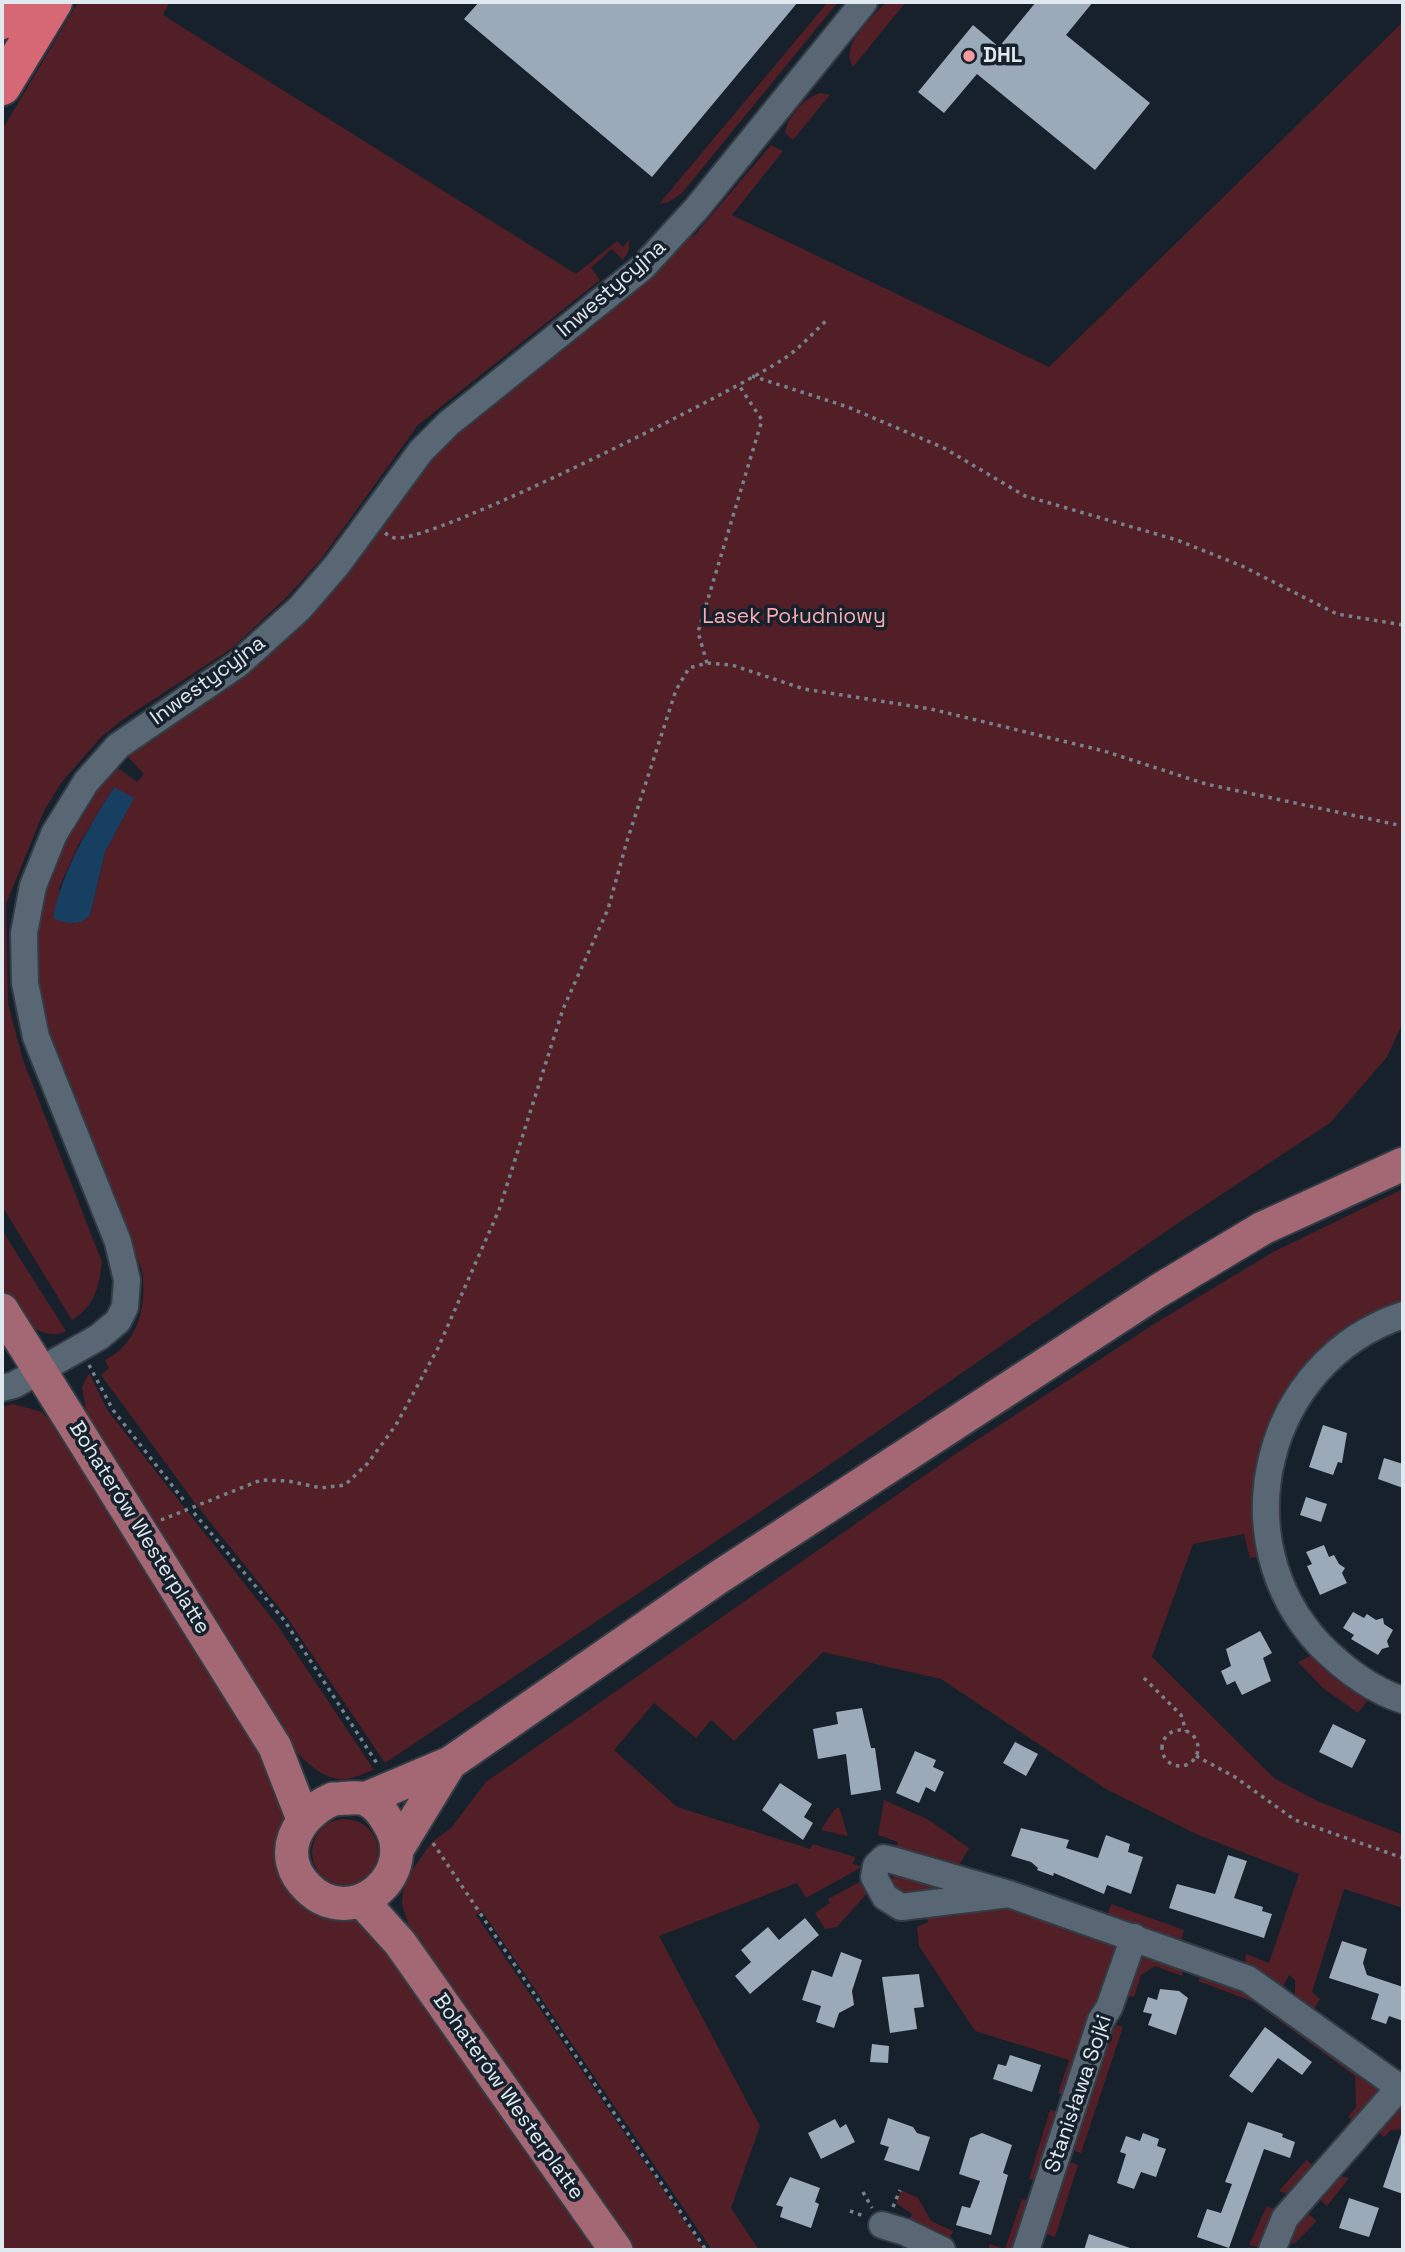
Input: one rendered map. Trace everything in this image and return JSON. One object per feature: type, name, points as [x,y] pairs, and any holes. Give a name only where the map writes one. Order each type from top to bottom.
[{"type":"highway","points":[[13,2],[30,18]]},
{"type":"highway","points":[[2,86],[30,18]]},
{"type":"highway","points":[[2,102],[30,18]]},
{"type":"main road","points":[[349,1799],[382,1812],[394,1830],[398,1849],[396,1867],[372,1895],[346,1904],[329,1902],[302,1883],[292,1852],[294,1835],[303,1819],[316,1806],[349,1799],[450,1763],[719,1577],[1158,1291],[1263,1228],[1403,1164]]},
{"type":"main road","name":"Bohaterów Westerplatte","points":[[2,1310],[275,1747],[303,1819]]},
{"type":"main road","name":"Bohaterów Westerplatte","points":[[275,1747],[349,1799]]},
{"type":"main road","points":[[398,1849],[450,1763]]},
{"type":"main road","name":"Bohaterów Westerplatte","points":[[372,1895],[400,1943],[615,2250]]},
{"type":"street","name":"Inwestycyjna","points":[[2,1388],[41,1371],[99,1337],[118,1321],[125,1307],[127,1280],[118,1242],[36,1037],[25,983],[24,933],[33,886],[69,806],[110,754],[157,717],[238,664],[266,641],[315,591],[368,525],[421,451],[449,423],[609,296],[667,243],[864,2]]},
{"type":"street","points":[[1403,1315],[1382,1322],[1344,1344],[1309,1381],[1289,1409],[1278,1439],[1264,1505],[1271,1560],[1287,1598],[1310,1634],[1351,1673],[1373,1687],[1403,1700]]},
{"type":"street","points":[[1009,1894],[1248,1979],[1401,2088],[1285,2218],[1272,2250]]},
{"type":"street","name":"Stanisława Sojki","points":[[1026,2250],[1101,2020],[1109,2008],[1133,1937]]},
{"type":"street","points":[[882,2225],[905,2232],[942,2250]]},
{"type":"path","points":[[368,525],[396,538],[435,528],[523,491],[685,413],[786,358],[828,319]]},
{"type":"path","points":[[752,376],[848,407],[944,448],[1025,496],[1177,540],[1242,566],[1337,614],[1403,625]]},
{"type":"path","points":[[707,663],[698,632],[762,420],[738,384]]},
{"type":"path","points":[[139,1529],[261,1480],[288,1481],[321,1489],[345,1485],[368,1463],[396,1424],[438,1348],[499,1210],[563,1009],[608,909],[676,690],[688,668],[707,663],[732,666],[804,689],[931,709],[1104,751],[1206,784],[1403,826]]},
{"type":"path","points":[[91,1368],[120,1420],[185,1502]]},
{"type":"path","points":[[194,1513],[284,1620],[380,1767]]},
{"type":"path","points":[[1144,1678],[1181,1715],[1186,1731],[1197,1741],[1196,1756],[1191,1763],[1180,1766],[1168,1762],[1161,1752],[1166,1735],[1177,1730],[1186,1731]]},
{"type":"path","points":[[1196,1756],[1235,1777],[1295,1820],[1403,1858]]},
{"type":"path","points":[[432,1842],[706,2250]]},
{"type":"green space","points":[[78,2],[170,2],[163,15],[576,274],[617,241],[623,247],[629,240],[629,250],[623,260],[612,249],[591,268],[600,280],[418,425],[321,559],[289,595],[231,649],[102,736],[61,783],[44,811],[6,904],[8,1004],[23,1060],[102,1262],[95,1295],[86,1309],[72,1320],[2,1206],[2,130]]},
{"type":"green space","points":[[828,2],[838,2],[682,193],[669,202],[659,204]]},
{"type":"green space","points":[[886,2],[906,2],[853,67],[850,50],[854,41]]},
{"type":"green space","name":"Lasek Południowy","points":[[1403,22],[1403,1022],[1387,1057],[1330,1123],[1175,1225],[809,1479],[385,1763],[288,1619],[198,1507],[101,1375],[109,1368],[105,1360],[126,1344],[138,1322],[143,1296],[142,1270],[58,1068],[38,995],[37,936],[48,873],[84,802],[113,768],[118,768],[137,782],[144,774],[127,756],[217,693],[443,444],[688,235],[693,237],[771,145],[783,151],[732,215],[1049,367]],"holes":[[[114,787],[133,799],[105,852],[90,915],[72,924],[59,888],[79,844]]]},
{"type":"green space","points":[[820,93],[830,95],[793,140],[785,133],[793,114],[803,103]]},
{"type":"green space","points":[[1403,1189],[1403,1305],[1294,1386],[1263,1556],[1250,1558],[1244,1534],[1193,1544],[1152,1657],[1274,1778],[1317,1801],[1403,1835],[1403,1908],[1344,1889],[1312,1992],[1320,1999],[1315,2008],[1309,2009],[1295,1997],[1295,1980],[1289,1975],[1282,1988],[1257,1976],[1246,1961],[1246,1954],[1269,1963],[1299,1874],[1196,1834],[1106,1789],[941,1679],[823,1652],[734,1741],[711,1720],[696,1738],[654,1703],[614,1750],[677,1807],[810,1849],[813,1844],[855,1857],[853,1864],[862,1867],[806,1898],[797,1883],[659,1936],[760,2126],[731,2208],[759,2250],[712,2250],[482,1911],[476,1915],[704,2250],[630,2250],[409,1926],[402,1904],[403,1891],[412,1870],[432,1842],[451,1828],[486,1782],[954,1455],[1154,1324],[1273,1252]]},
{"type":"green space","points":[[2,1230],[66,1331],[56,1334],[35,1329],[11,1304],[2,1285]]},
{"type":"green space","points":[[89,1373],[108,1411],[278,1626],[374,1770],[347,1779],[329,1777],[313,1767],[286,1741],[87,1416],[82,1387]]},
{"type":"green space","points":[[13,1404],[42,1412],[49,1420],[250,1730],[287,1817],[279,1844],[397,1952],[606,2250],[2,2250],[2,1407]]},
{"type":"green space","points":[[1317,1653],[1369,1699],[1358,1713],[1323,1688],[1298,1662]]},
{"type":"green space","points":[[884,1800],[927,1819],[969,1848],[956,1871],[894,1854],[898,1842],[878,1835]]},
{"type":"green space","points":[[839,1807],[848,1836],[821,1830]]},
{"type":"green space","points":[[339,1819],[351,1819],[363,1824],[373,1834],[378,1852],[376,1865],[363,1880],[351,1885],[339,1885],[327,1880],[317,1870],[312,1858],[312,1846],[317,1834],[327,1824]]},
{"type":"green space","points":[[894,1873],[972,1889],[929,1899],[898,1893],[892,1880]]},
{"type":"green space","points":[[867,1878],[869,1891],[837,1927],[825,1929],[815,1913],[830,1903],[828,1899]]},
{"type":"green space","points":[[1111,1904],[1184,1930],[1180,1944],[1106,1919]]},
{"type":"green space","points":[[1001,1906],[1108,1938],[1116,1950],[1070,2097],[1058,2093],[1069,2060],[975,2031],[919,1946],[917,1927],[928,1922],[926,1916]]},
{"type":"green space","points":[[1142,1955],[1183,1967],[1182,1976],[1155,1966],[1141,1975],[1134,1997],[1124,1995],[1133,1965]]},
{"type":"green space","points":[[1203,1973],[1238,1984],[1378,2085],[1380,2091],[1358,2125],[1348,2117],[1356,2107],[1355,2076],[1254,2002],[1198,1981]]},
{"type":"green space","points":[[1111,2023],[1123,2027],[1081,2153],[1065,2148]]},
{"type":"green space","points":[[1403,2107],[1403,2129],[1391,2130],[1384,2137],[1377,2130]]},
{"type":"green space","points":[[1050,2110],[1061,2112],[1037,2181],[1029,2179]]},
{"type":"green space","points":[[1063,2160],[1078,2165],[1055,2237],[1046,2234],[1039,2225]]},
{"type":"green space","points":[[1306,2160],[1319,2170],[1296,2197],[1279,2191]]},
{"type":"green space","points":[[1336,2175],[1349,2178],[1327,2206],[1316,2196]]},
{"type":"green space","points":[[901,2190],[918,2198],[931,2221],[953,2231],[946,2249],[905,2227],[912,2214],[896,2203]]},
{"type":"green space","points":[[1022,2199],[1031,2202],[1019,2250],[988,2250],[990,2244],[1005,2249]]},
{"type":"green space","points":[[1267,2206],[1276,2210],[1264,2249],[1249,2245]]},
{"type":"green space","points":[[1306,2212],[1317,2221],[1294,2244],[1285,2239]]},
{"type":"water","points":[[114,787],[134,798],[105,852],[90,915],[72,923],[53,918],[70,866]]},
{"type":"building","points":[[479,2],[798,2],[652,177],[464,19]]},
{"type":"building","points":[[1036,2],[1093,2],[1066,35],[1150,103],[1095,170],[977,74],[944,113],[918,92],[973,25],[999,47]]},
{"type":"building","points":[[1323,1425],[1347,1433],[1342,1463],[1338,1462],[1333,1475],[1309,1467]]},
{"type":"building","points":[[1384,1458],[1403,1464],[1403,1488],[1378,1479]]},
{"type":"building","points":[[1306,1497],[1327,1504],[1321,1522],[1300,1515]]},
{"type":"building","points":[[1324,1545],[1329,1557],[1334,1555],[1345,1568],[1342,1573],[1347,1583],[1320,1595],[1307,1566],[1312,1564],[1306,1552]]},
{"type":"building","points":[[1353,1612],[1364,1618],[1367,1614],[1376,1620],[1383,1618],[1384,1624],[1393,1630],[1387,1641],[1389,1647],[1382,1649],[1378,1655],[1351,1639],[1354,1635],[1343,1628]]},
{"type":"building","points":[[1260,1631],[1272,1653],[1263,1658],[1271,1681],[1242,1695],[1235,1681],[1227,1685],[1221,1671],[1231,1666],[1226,1649]]},
{"type":"building","points":[[862,1708],[871,1748],[875,1748],[881,1790],[851,1795],[846,1754],[818,1759],[813,1729],[838,1724],[836,1712]]},
{"type":"building","points":[[1333,1724],[1366,1740],[1352,1768],[1319,1752]]},
{"type":"building","points":[[1015,1742],[1038,1754],[1026,1776],[1003,1763]]},
{"type":"building","points":[[915,1751],[936,1760],[933,1767],[944,1772],[935,1792],[926,1787],[919,1803],[896,1793]]},
{"type":"building","points":[[780,1783],[812,1804],[804,1817],[813,1823],[803,1840],[762,1810]]},
{"type":"building","points":[[1021,1828],[1069,1840],[1066,1848],[1098,1858],[1106,1835],[1130,1844],[1128,1852],[1143,1857],[1131,1894],[1107,1885],[1104,1894],[1054,1873],[1053,1876],[1037,1870],[1031,1862],[1011,1856]]},
{"type":"building","points":[[1228,1855],[1247,1861],[1234,1898],[1263,1907],[1262,1911],[1272,1914],[1264,1938],[1169,1908],[1177,1884],[1215,1894]]},
{"type":"building","points":[[805,1918],[819,1935],[750,1994],[735,1976],[751,1962],[741,1950],[768,1927],[779,1940]]},
{"type":"building","points":[[1342,1941],[1367,1949],[1363,1963],[1367,1975],[1403,1987],[1403,2021],[1389,2016],[1386,2024],[1371,2019],[1379,1994],[1329,1978]]},
{"type":"building","points":[[841,1952],[862,1960],[852,1991],[854,2005],[839,2013],[834,2028],[816,2022],[821,2006],[802,2000],[812,1970],[832,1977]]},
{"type":"building","points":[[919,1974],[924,2007],[914,2008],[917,2029],[890,2033],[882,1977]]},
{"type":"building","points":[[1160,1989],[1179,1991],[1188,1998],[1176,2035],[1148,2025],[1152,2014],[1143,2012],[1148,1997],[1157,2000]]},
{"type":"building","points":[[1265,2027],[1312,2062],[1302,2075],[1278,2058],[1252,2093],[1229,2076]]},
{"type":"building","points":[[872,2044],[889,2046],[888,2063],[870,2062]]},
{"type":"building","points":[[1010,2055],[1041,2065],[1032,2092],[993,2079],[998,2064],[1006,2066]]},
{"type":"building","points":[[888,2118],[913,2127],[917,2133],[930,2137],[919,2171],[884,2160],[889,2147],[880,2144]]},
{"type":"building","points":[[835,2119],[840,2128],[846,2124],[855,2142],[821,2159],[808,2133]]},
{"type":"building","points":[[1248,2122],[1283,2134],[1282,2137],[1295,2142],[1290,2158],[1264,2149],[1229,2248],[1197,2237],[1207,2209],[1221,2213],[1232,2184],[1225,2182]]},
{"type":"building","points":[[982,2133],[1012,2145],[1003,2173],[1008,2175],[991,2235],[956,2225],[962,2206],[970,2208],[980,2181],[959,2174],[970,2138]]},
{"type":"building","points":[[1143,2133],[1159,2139],[1157,2146],[1166,2149],[1156,2177],[1141,2172],[1134,2189],[1117,2183],[1126,2154],[1120,2152],[1126,2136],[1140,2141]]},
{"type":"building","points":[[1403,2134],[1403,2194],[1383,2187]]},
{"type":"building","points":[[790,2177],[820,2188],[815,2202],[819,2204],[811,2228],[780,2217],[783,2207],[776,2205]]},
{"type":"building","points":[[1349,2198],[1379,2208],[1369,2237],[1339,2228]]},
{"type":"building","points":[[1089,2234],[1130,2248],[1130,2250],[1084,2250]]},
{"type":"place","name":"DHL","points":[[969,56]]}]
